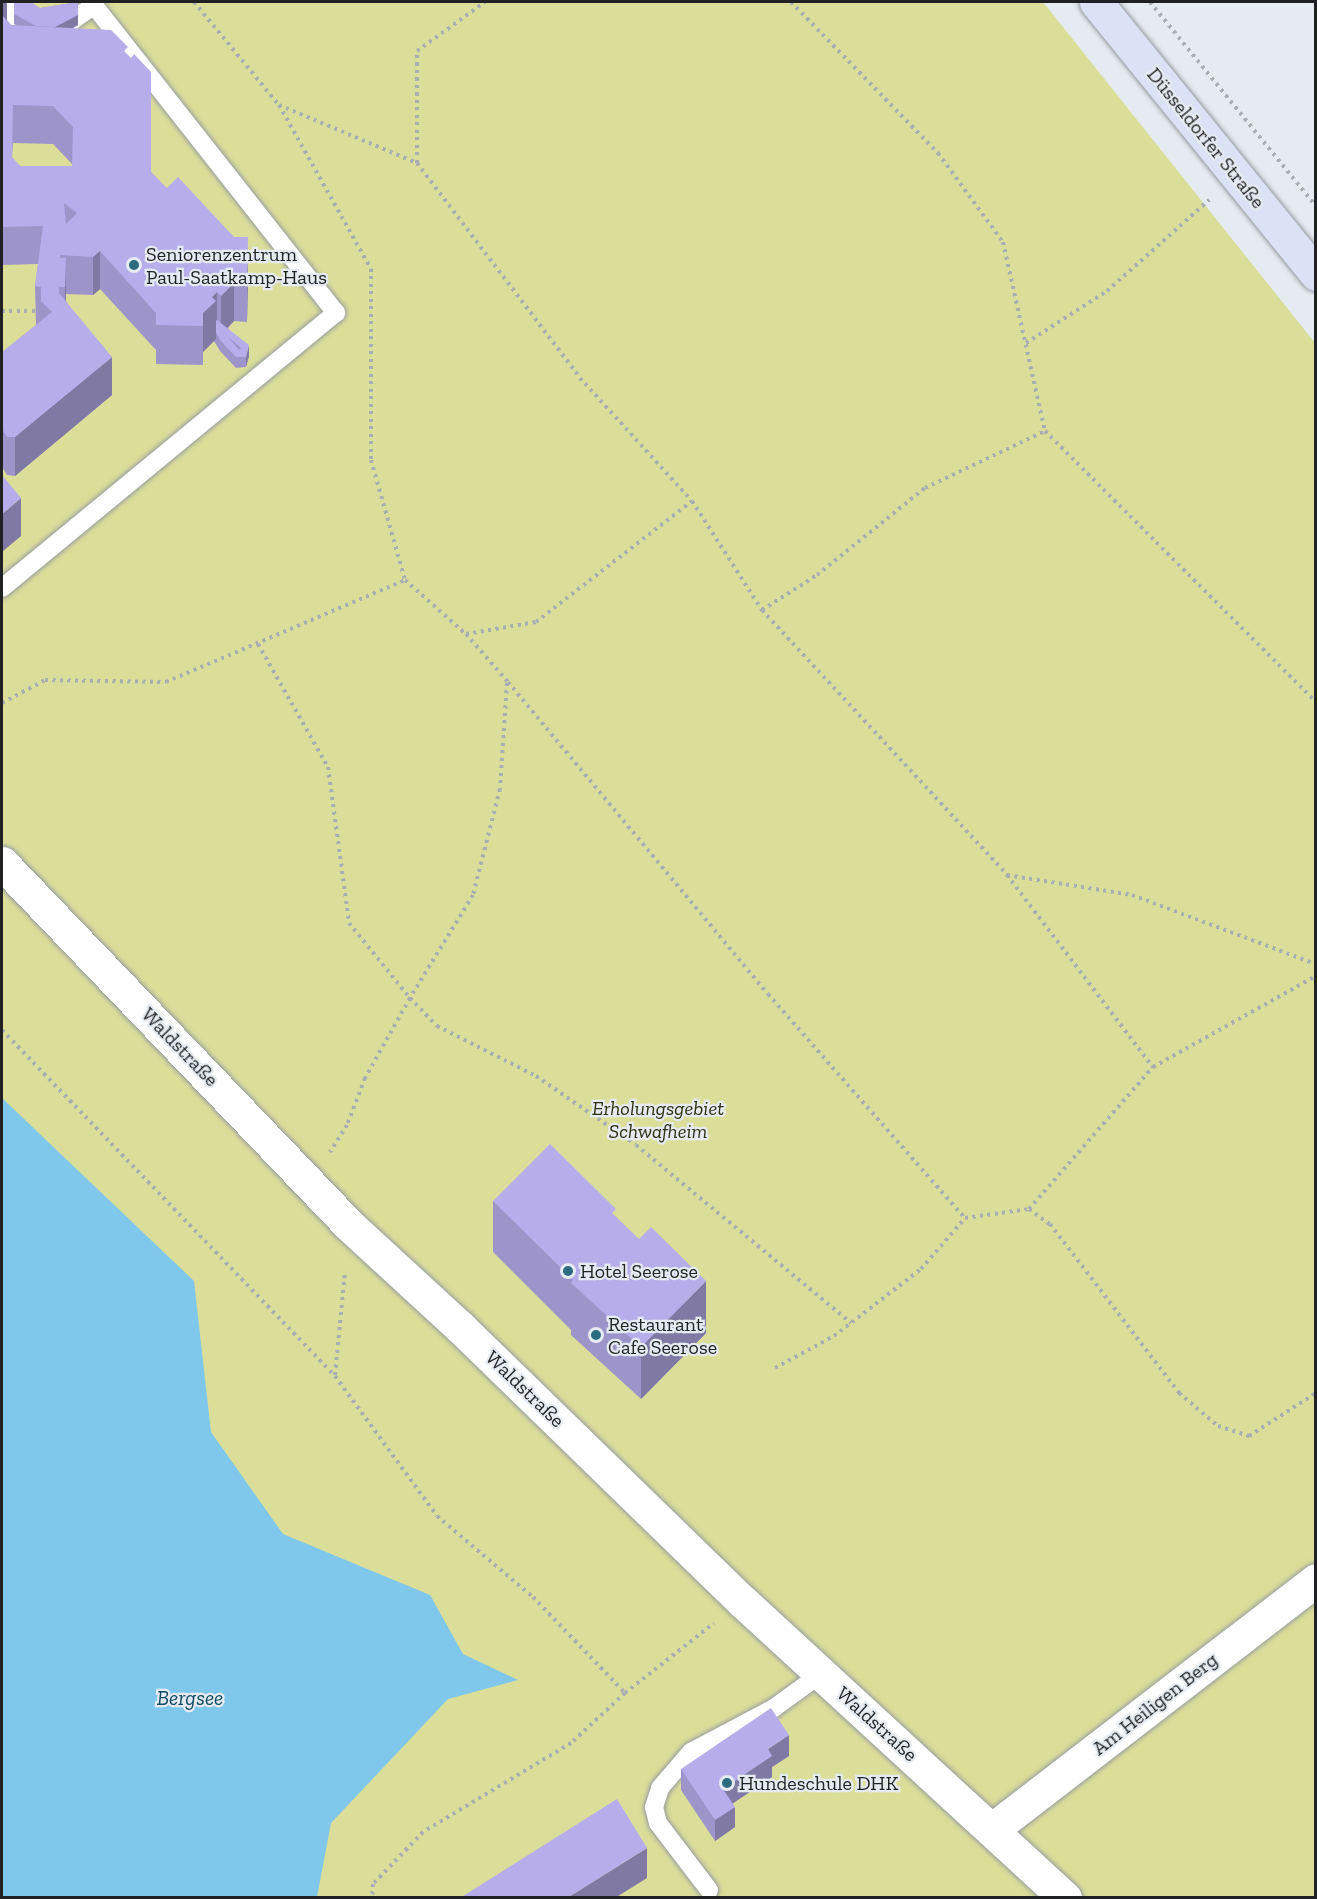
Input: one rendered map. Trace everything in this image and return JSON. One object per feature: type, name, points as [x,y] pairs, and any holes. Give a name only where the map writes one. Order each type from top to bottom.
[{"type":"main road","name":"Düsseldorfer Straße","points":[[1096,2],[1316,274]]},
{"type":"street","name":"Waldstraße","points":[[2,863],[311,1181],[349,1225],[460,1327],[742,1601],[994,1828],[1065,1898]]},
{"type":"street","name":"Am Heiligen Berg","points":[[994,1828],[1316,1580]]},
{"type":"lane","points":[[2,2],[19,20],[44,27],[72,21],[92,3],[336,313],[2,588]]},
{"type":"lane","points":[[709,1890],[658,1823],[654,1808],[660,1788],[691,1752],[774,1708],[822,1673]]},
{"type":"path","points":[[194,2],[279,105],[370,269],[371,460],[405,580],[466,634],[768,994],[965,1218]]},
{"type":"path","points":[[417,163],[417,51],[485,2]]},
{"type":"path","points":[[791,2],[938,153],[1004,242],[1045,431],[1316,702]]},
{"type":"path","points":[[1150,2],[1316,206]]},
{"type":"path","points":[[279,105],[417,163],[580,378],[692,501],[762,610],[1007,874],[1153,1067]]},
{"type":"path","points":[[1026,343],[1107,291],[1186,217],[1238,178]]},
{"type":"path","points":[[2,311],[36,311]]},
{"type":"path","points":[[762,610],[817,575],[926,488],[1045,431]]},
{"type":"path","points":[[466,634],[536,622],[692,501]]},
{"type":"path","points":[[2,703],[45,680],[166,682],[405,580]]},
{"type":"path","points":[[258,644],[328,767],[349,923],[410,998],[437,1026],[536,1076],[636,1145],[851,1323]]},
{"type":"path","points":[[311,1181],[347,1125],[365,1078],[410,998],[473,895],[500,789],[508,682]]},
{"type":"path","points":[[1007,874],[1132,895],[1316,964]]},
{"type":"path","points":[[775,1368],[851,1323],[921,1269],[965,1218],[1029,1209],[1153,1067],[1316,976]]},
{"type":"path","points":[[2,1030],[335,1376],[437,1516],[533,1597],[625,1693]]},
{"type":"path","points":[[1029,1209],[1050,1224],[1179,1393],[1218,1426],[1249,1436],[1316,1393]]},
{"type":"path","points":[[335,1376],[349,1225]]},
{"type":"path","points":[[372,1898],[373,1884],[423,1832],[571,1743],[625,1693],[742,1601]]},
{"type":"green space","name":"Erholungsgebiet Schwafheim","points":[[2,2],[1043,2],[1315,343],[1315,1897],[2,1898]]},
{"type":"water","name":"Bergsee","points":[[2,1098],[194,1281],[211,1432],[283,1534],[430,1595],[463,1654],[518,1680],[448,1699],[331,1823],[317,1897],[2,1897]]},
{"type":"building","points":[[14,2],[31,2],[40,8],[78,2],[78,15],[55,27],[36,26],[14,14]]},
{"type":"building","name":"Seniorenzentrum Paul-Saatkamp-Haus","points":[[2,15],[11,25],[111,30],[128,47],[124,51],[131,58],[134,54],[151,72],[151,172],[167,188],[178,177],[234,237],[248,237],[247,283],[234,283],[221,296],[217,292],[212,297],[216,301],[203,313],[203,326],[156,325],[156,313],[100,251],[93,257],[60,255],[60,258],[66,258],[65,287],[59,287],[59,293],[112,357],[15,437],[7,437],[2,429],[2,352],[52,312],[41,301],[41,287],[35,286],[43,226],[2,227]],"holes":[[[13,105],[53,106],[73,127],[72,166],[20,166],[12,157]],[[64,203],[77,213],[66,224]]]},
{"type":"building","points":[[216,321],[249,345],[246,357],[236,357],[220,340],[216,332]],"holes":[[[228,337],[241,348],[239,350]]]},
{"type":"building","points":[[2,475],[21,498],[2,514]]},
{"type":"building","points":[[550,1144],[616,1209],[612,1213],[639,1239],[651,1227],[706,1281],[641,1347],[571,1283],[573,1280],[493,1201]]},
{"type":"building","points":[[771,1708],[789,1735],[768,1749],[772,1756],[723,1789],[735,1807],[715,1820],[681,1769]]},
{"type":"building","points":[[617,1799],[647,1848],[567,1898],[460,1898]]},
{"type":"place","name":"Seniorenzentrum Paul-Saatkamp-Haus","points":[[134,265]]},
{"type":"place","name":"Hotel Seerose","points":[[568,1271]]},
{"type":"place","name":"Restaurant Cafe Seerose","points":[[596,1335]]},
{"type":"place","name":"Hundeschule DHK","points":[[727,1783]]}]
